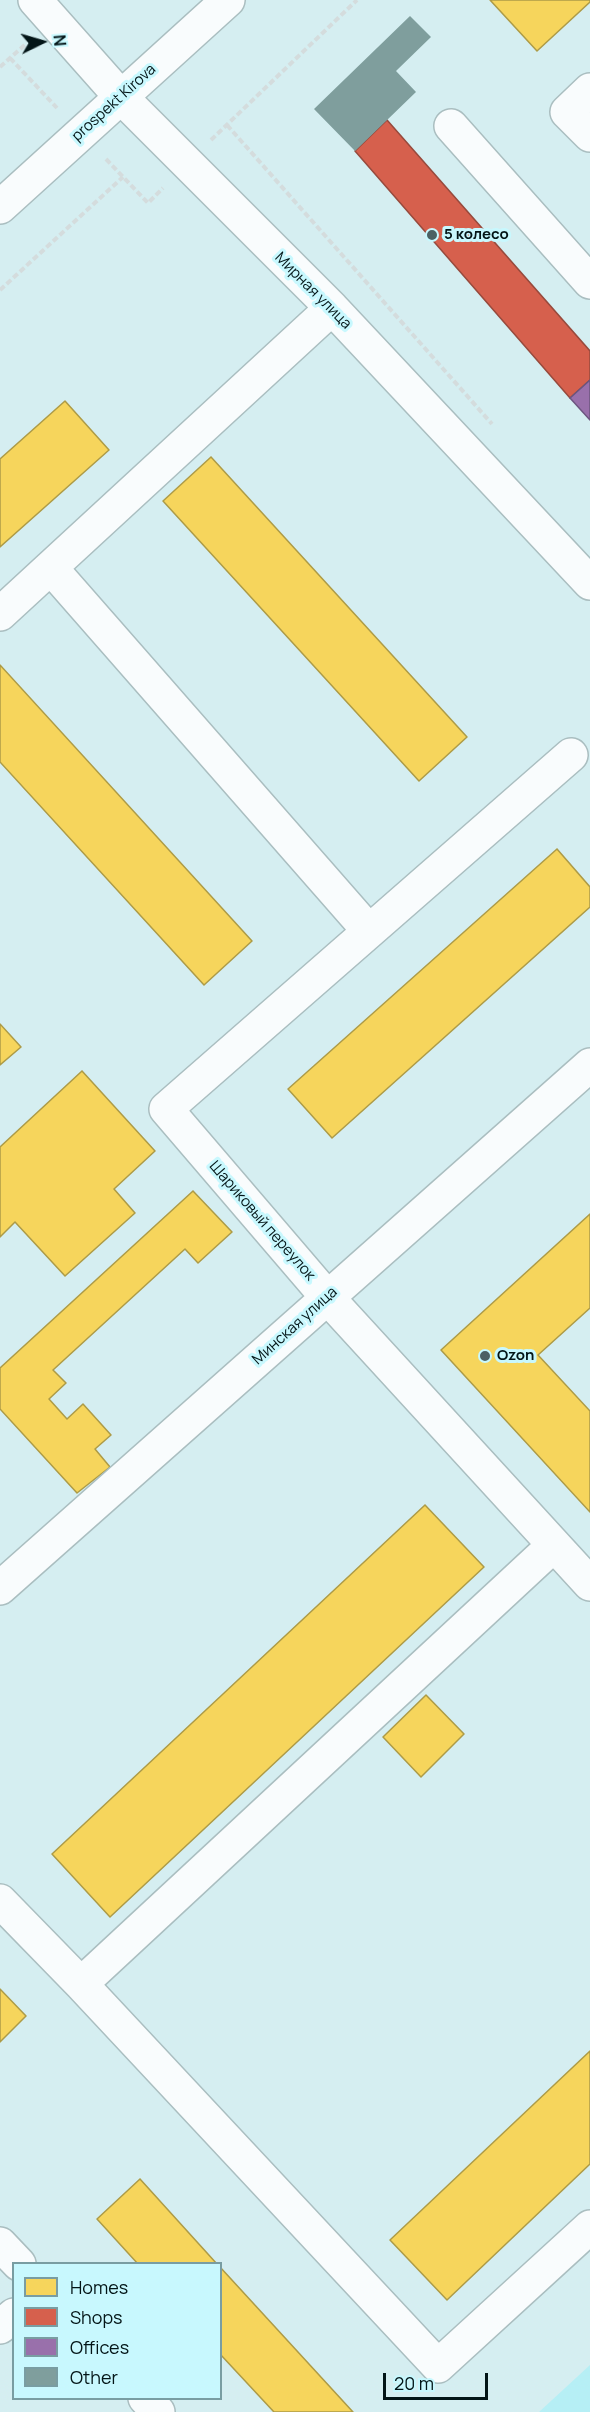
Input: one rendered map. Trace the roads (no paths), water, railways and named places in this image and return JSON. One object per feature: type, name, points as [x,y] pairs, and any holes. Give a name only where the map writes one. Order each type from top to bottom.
[{"type":"street","name":"Мирная улица","points":[[35,0],[121,98],[332,308],[590,583]]},
{"type":"street","name":"prospekt Kirova","points":[[0,207],[228,0]]},
{"type":"street","points":[[590,90],[567,112],[590,135]]},
{"type":"street","points":[[451,126],[590,282]]},
{"type":"street","points":[[0,614],[332,308]]},
{"type":"street","points":[[51,568],[369,931],[571,755]]},
{"type":"street","name":"Шариковый переулок","points":[[369,931],[165,1109],[327,1297],[590,1584]]},
{"type":"street","name":"Минская улица","points":[[0,1587],[590,1065]]},
{"type":"street","points":[[81,1984],[554,1545]]},
{"type":"street","points":[[0,1901],[81,1984],[438,2366],[590,2227]]},
{"type":"street","points":[[0,2244],[17,2262]]},
{"type":"street","points":[[0,2327],[12,2317]]},
{"type":"street","points":[[147,2400],[158,2412]]},
{"type":"place","name":"5 колесо","points":[[432,235]]},
{"type":"place","name":"Ozon","points":[[485,1356]]}]
